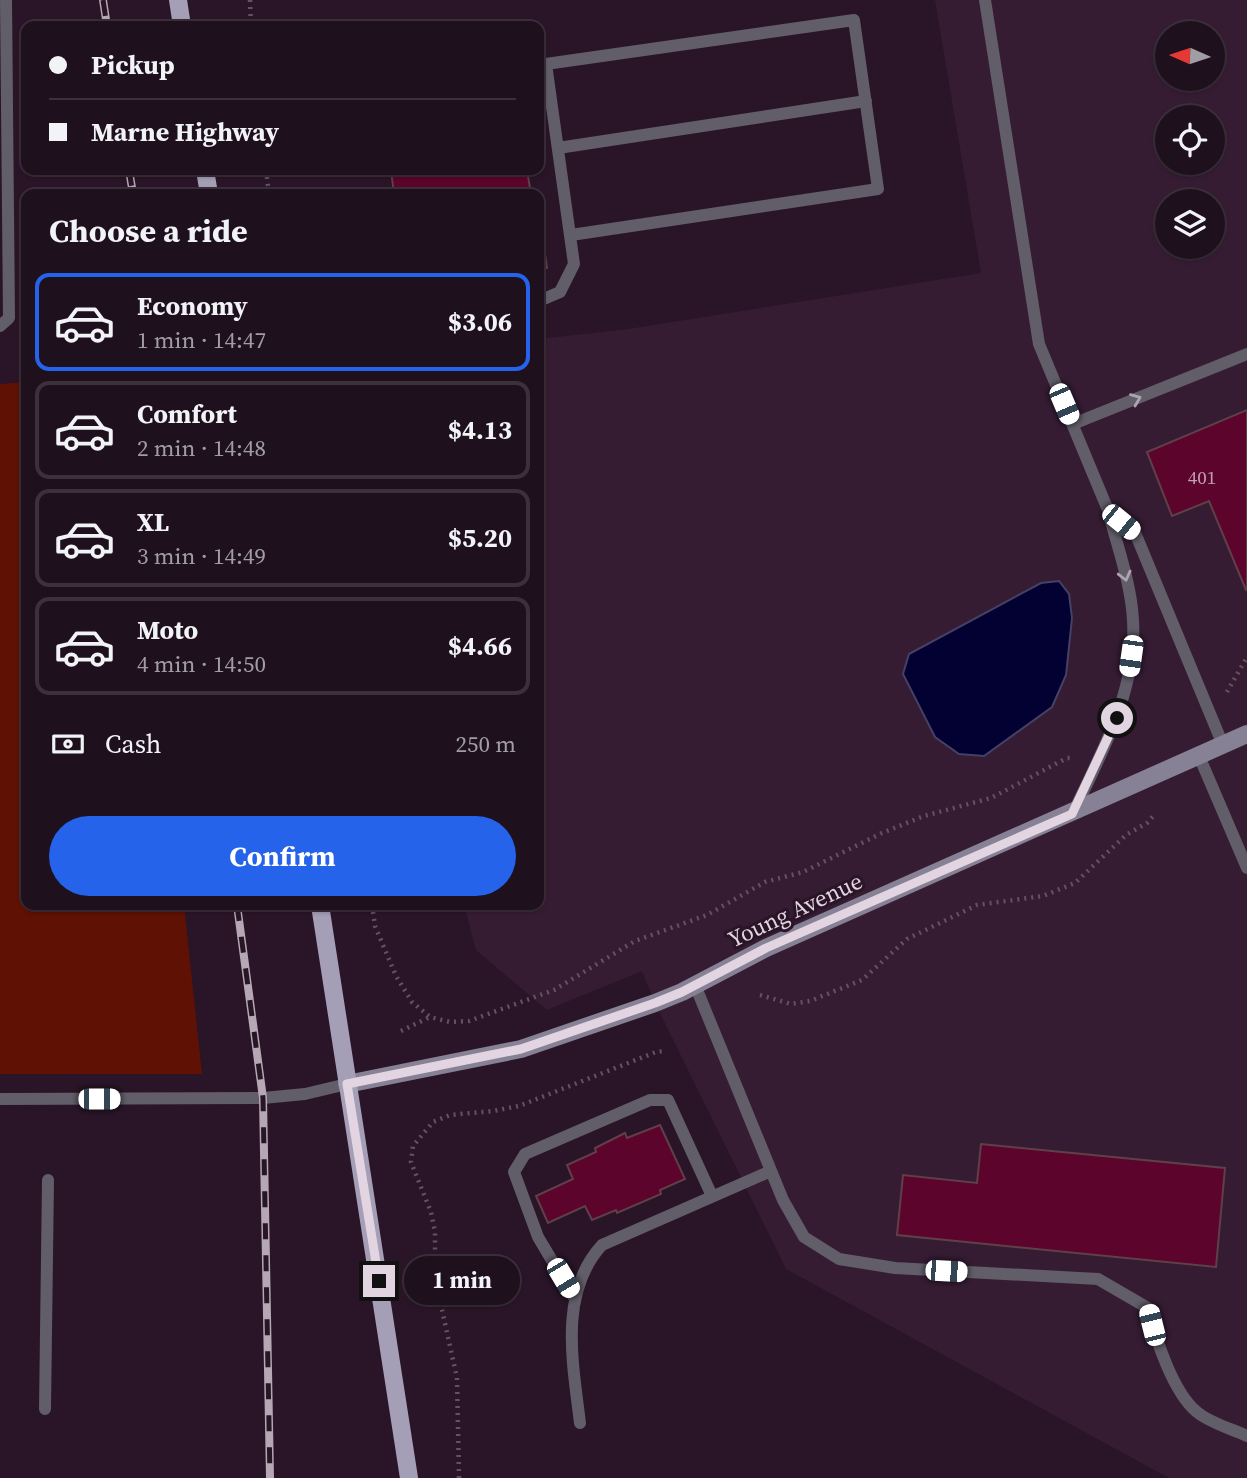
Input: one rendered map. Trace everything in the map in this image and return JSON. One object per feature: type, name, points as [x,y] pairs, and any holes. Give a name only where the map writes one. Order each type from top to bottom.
[{"type":"main road","points":[[178,0],[181,21]]},
{"type":"main road","points":[[321,910],[409,1478]]},
{"type":"street","name":"Young Avenue","points":[[347,1084],[521,1049],[655,1003],[766,948],[1247,734]]},
{"type":"lane","points":[[0,326],[9,318],[6,0]]},
{"type":"lane","points":[[985,0],[1039,344],[1108,510],[1131,603],[1133,640],[1129,672],[1112,731],[1072,814]]},
{"type":"lane","points":[[544,299],[560,292],[575,264],[546,64],[854,20],[878,189],[571,235]]},
{"type":"lane","points":[[558,148],[866,100]]},
{"type":"lane","points":[[1073,424],[1247,354]]},
{"type":"lane","points":[[1108,510],[1136,535],[1223,746]]},
{"type":"lane","points":[[1199,756],[1247,868]]},
{"type":"lane","points":[[695,985],[783,1200],[804,1237],[839,1259],[895,1268],[1098,1279],[1127,1293],[1147,1308],[1156,1341],[1174,1380],[1197,1412],[1247,1436]]},
{"type":"lane","points":[[0,1098],[263,1098],[305,1094],[347,1084]]},
{"type":"lane","points":[[575,1299],[538,1237],[514,1172],[525,1154],[650,1100],[668,1100],[712,1196]]},
{"type":"lane","points":[[580,1423],[571,1341],[575,1299],[588,1260],[602,1245],[771,1171]]},
{"type":"lane","points":[[45,1409],[48,1180]]},
{"type":"path","points":[[250,0],[251,21]]},
{"type":"path","points":[[1227,692],[1247,657]]},
{"type":"path","points":[[373,910],[375,926],[396,976],[412,1002],[430,1017],[450,1023],[469,1021],[554,990],[635,941],[707,915],[765,882],[803,872],[882,833],[924,816],[990,798],[1067,758],[1074,758]]},
{"type":"path","points":[[760,995],[791,1004],[810,1001],[862,980],[906,939],[977,905],[1043,896],[1074,883],[1126,835],[1147,823],[1155,814]]},
{"type":"path","points":[[401,1031],[430,1017]]},
{"type":"path","points":[[459,1478],[457,1378],[435,1278],[435,1232],[431,1212],[411,1163],[413,1146],[433,1122],[450,1115],[519,1106],[656,1052],[665,1051]]},
{"type":"shaded area","points":[[935,0],[1247,0],[1247,1478],[1169,1478],[786,1269],[655,1003],[642,971],[547,1010],[476,950],[465,910],[544,910],[544,338],[628,329],[981,273]]},
{"type":"shaded area","points":[[21,382],[21,910],[185,910],[202,1074],[0,1074],[0,384]]},
{"type":"shaded area","points":[[1059,581],[1069,594],[1072,618],[1066,675],[1052,707],[984,756],[959,754],[935,737],[903,674],[909,654],[1041,583]]},
{"type":"building","points":[[392,175],[528,175],[530,189],[393,189]]},
{"type":"building","points":[[544,247],[547,268],[544,268]]},
{"type":"building","points":[[1247,410],[1246,590],[1209,501],[1172,516],[1147,452]]},
{"type":"building","points":[[660,1125],[685,1179],[660,1190],[661,1194],[617,1213],[616,1210],[592,1220],[585,1206],[548,1223],[536,1196],[573,1179],[567,1165],[596,1152],[595,1148],[625,1133],[627,1138]]},
{"type":"building","points":[[981,1144],[1225,1168],[1216,1267],[897,1235],[903,1175],[977,1183]]},
{"type":"railway","points":[[103,0],[106,21]]},
{"type":"railway","points":[[130,175],[132,189]]},
{"type":"railway","points":[[238,910],[263,1098],[270,1478]]},
{"type":"route","points":[[379,1281],[347,1084],[482,1059],[521,1049],[655,1003],[682,992],[766,948],[1072,814],[1117,718]]}]
